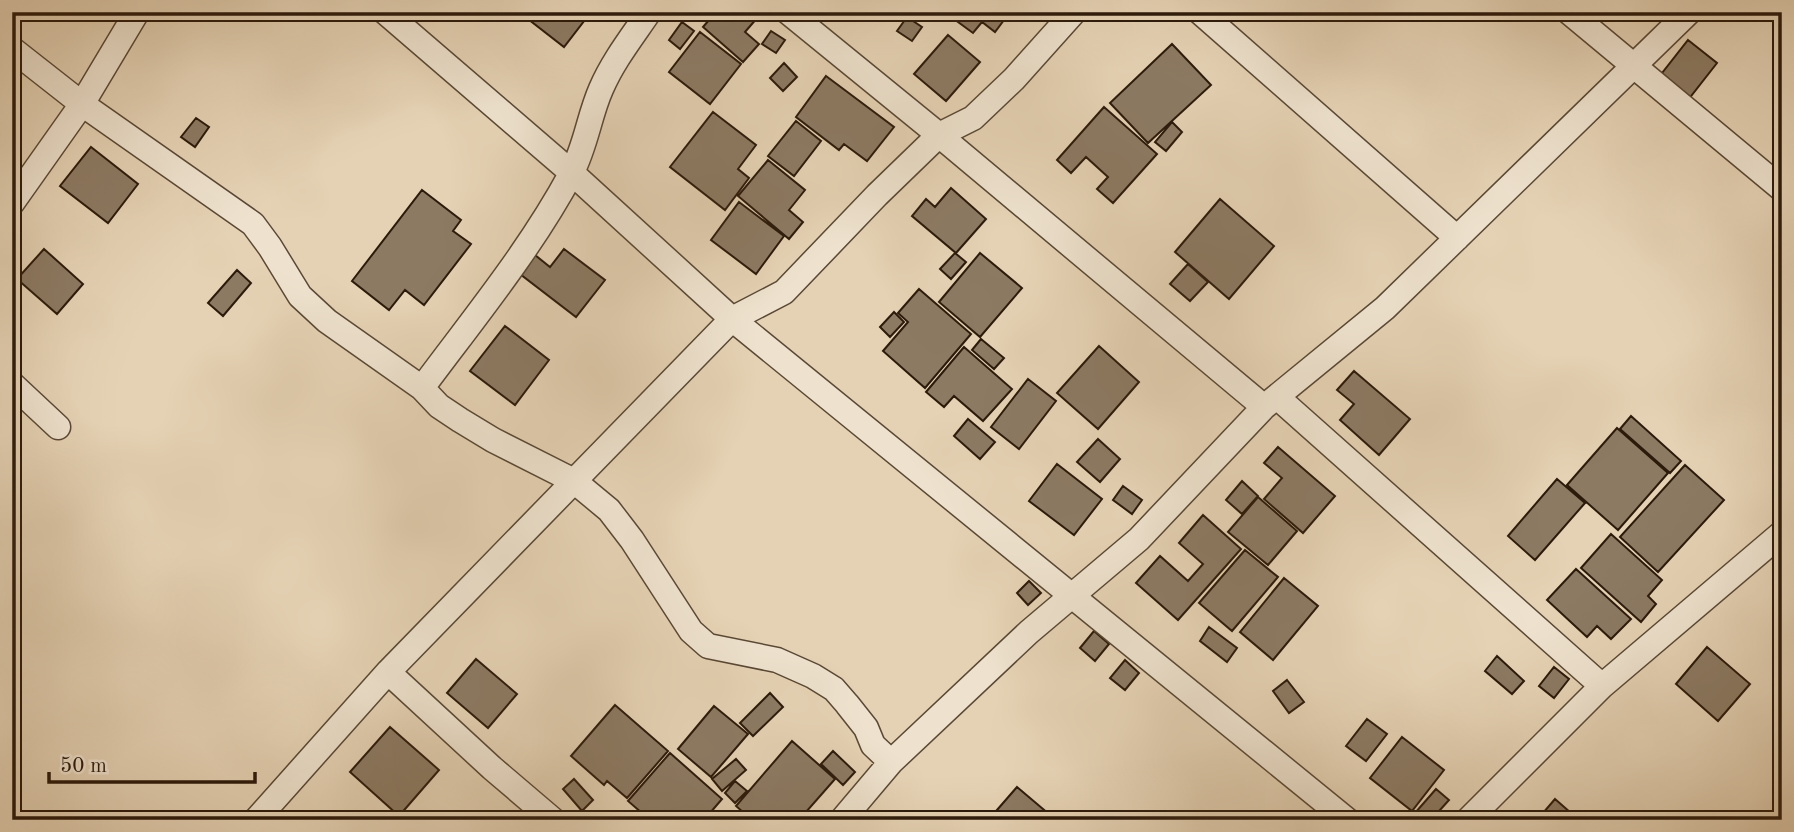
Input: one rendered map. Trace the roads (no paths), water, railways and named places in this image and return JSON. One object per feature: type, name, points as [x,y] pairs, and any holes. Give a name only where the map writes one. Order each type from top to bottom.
[{"type":"street","points":[[12,203],[82,104],[137,12]]},
{"type":"street","points":[[385,12],[572,173],[732,319],[1347,820]]},
{"type":"street","points":[[422,388],[517,259],[572,173],[587,137],[600,90],[649,12]]},
{"type":"street","points":[[788,12],[1270,402],[1602,686]]},
{"type":"street","points":[[256,820],[388,672],[732,319],[784,292],[939,135],[973,118],[1014,79],[1074,12]]},
{"type":"street","points":[[1200,12],[1457,238]]},
{"type":"street","points":[[1569,12],[1782,189]]},
{"type":"street","points":[[842,820],[891,762],[1029,632],[1139,539],[1270,402],[1377,315],[1689,12]]},
{"type":"street","points":[[12,49],[82,104],[253,225],[300,296],[327,321],[422,388],[439,406],[471,427],[574,481],[609,510],[632,540],[672,606],[691,631],[708,646],[777,660],[834,689],[866,728],[873,745],[891,762]]},
{"type":"street","points":[[12,384],[58,427]]},
{"type":"street","points":[[1468,820],[1602,686],[1782,533]]},
{"type":"street","points":[[388,672],[553,820]]}]
